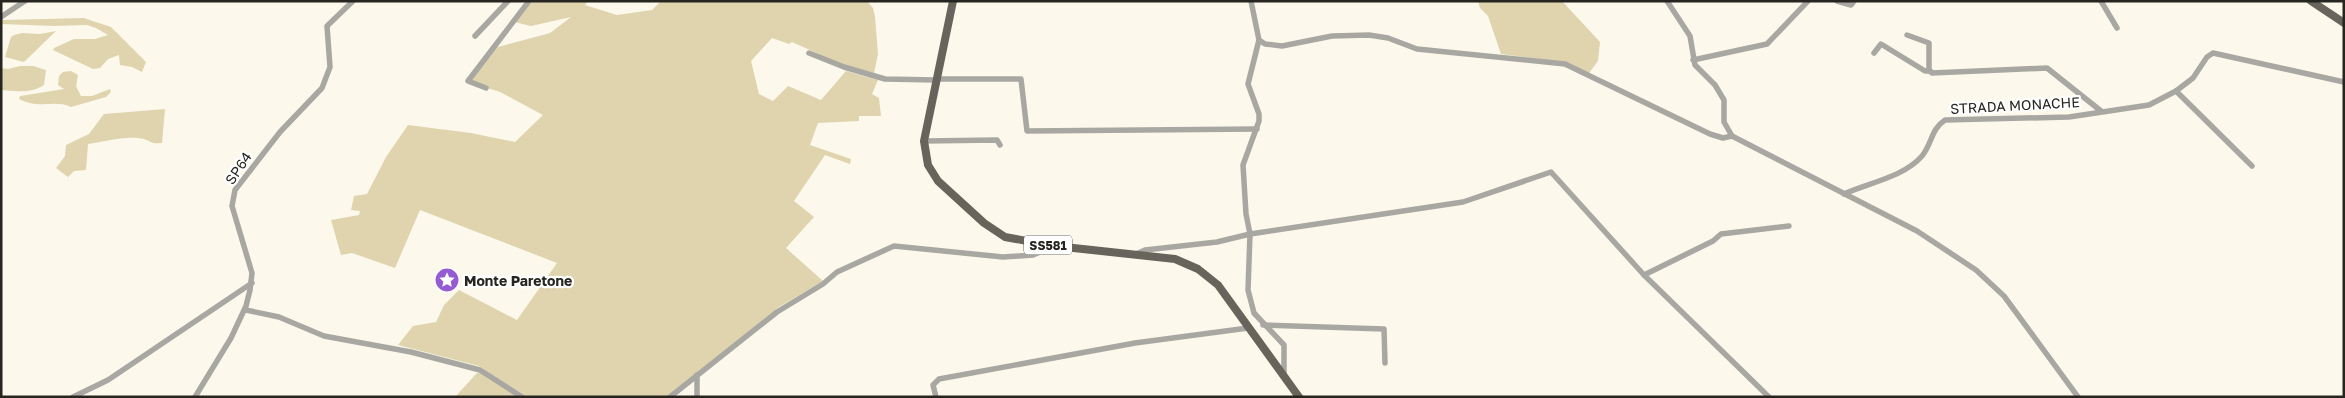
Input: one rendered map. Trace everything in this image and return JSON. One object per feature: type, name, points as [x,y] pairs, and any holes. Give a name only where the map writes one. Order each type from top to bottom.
[{"type":"main road","name":"SS581","points":[[953,1],[924,141],[925,155],[932,173],[945,188],[984,222],[1005,237],[1021,242],[1175,259],[1192,264],[1205,272],[1218,285],[1300,397]]},
{"type":"main road","points":[[2312,1],[2344,23]]},
{"type":"street","points":[[1,17],[25,1]]},
{"type":"street","name":"SP64","points":[[194,397],[246,310],[252,283],[251,268],[232,206],[235,190],[280,132],[322,88],[330,67],[327,26],[353,1]]},
{"type":"street","points":[[475,36],[508,1]]},
{"type":"street","points":[[486,88],[468,80],[529,1]]},
{"type":"street","points":[[1251,1],[1259,40],[1248,83],[1259,114],[1257,129],[1244,165],[1246,214],[1250,234],[1249,300],[1254,313],[1263,325],[1284,345],[1284,374]]},
{"type":"street","points":[[1667,1],[1690,36],[1693,60],[1701,73],[1716,85],[1724,100],[1724,122],[1726,129],[1732,136],[1917,231],[1976,270],[2004,296],[2078,397]]},
{"type":"street","points":[[1693,60],[1767,44],[1808,1]]},
{"type":"street","points":[[1837,1],[1851,5],[1854,1]]},
{"type":"street","points":[[2101,1],[2117,28]]},
{"type":"street","points":[[1259,40],[1268,45],[1283,45],[1328,37],[1370,35],[1400,42],[1418,49],[1566,64],[1710,134],[1723,138],[1732,136]]},
{"type":"street","points":[[1907,35],[1929,43],[1930,71]]},
{"type":"street","points":[[1874,53],[1879,45],[1882,44],[1925,71],[2047,68],[2101,111]]},
{"type":"street","points":[[809,53],[844,67],[884,79],[1021,79],[1027,131],[1257,129]]},
{"type":"street","name":"STRADA MONACHE","points":[[1844,194],[1888,178],[1918,160],[1924,154],[1935,126],[1945,120],[2069,117],[2101,111],[2149,106],[2176,91],[2193,78],[2207,57],[2214,54],[2344,82]]},
{"type":"street","points":[[2176,91],[2252,166]]},
{"type":"street","points":[[924,141],[997,140],[1000,145]]},
{"type":"street","points":[[1136,254],[1145,250],[1245,237],[1250,234],[1463,202],[1551,172],[1644,275],[1769,397]]},
{"type":"street","points":[[1644,275],[1713,241],[1721,234],[1789,226]]},
{"type":"street","points":[[670,397],[777,312],[823,284],[838,272],[894,246],[1003,257],[1033,255],[1055,246]]},
{"type":"street","points":[[73,397],[108,380],[252,283]]},
{"type":"street","points":[[246,310],[278,317],[324,336],[411,352],[474,368],[491,376],[522,397]]},
{"type":"street","points":[[1263,325],[1384,329],[1385,363]]},
{"type":"street","points":[[936,397],[932,385],[939,379],[1135,342],[1248,328]]},
{"type":"street","points":[[697,375],[697,397]]},
{"type":"shaded area","points":[[530,1],[588,1],[585,5],[617,15],[652,10],[661,1],[867,1],[873,8],[878,54],[874,73],[841,64],[792,42],[789,44],[772,38],[751,61],[759,94],[773,101],[788,86],[821,100],[846,71],[878,80],[872,94],[879,98],[881,116],[859,116],[859,121],[818,123],[810,145],[851,159],[850,164],[825,155],[794,201],[814,217],[786,248],[823,281],[779,307],[666,397],[524,397],[479,366],[398,345],[413,326],[436,322],[444,305],[459,290],[517,320],[557,263],[420,210],[395,268],[352,253],[341,255],[331,220],[359,215],[360,211],[351,210],[354,196],[367,194],[386,157],[408,125],[471,133],[515,142],[543,115],[500,92],[472,83],[469,78],[490,49],[550,33],[571,17],[531,26],[514,22]]},
{"type":"shaded area","points":[[1478,1],[1562,1],[1600,42],[1598,61],[1589,73],[1556,61],[1501,54],[1488,16],[1480,8]]},
{"type":"shaded area","points":[[84,18],[111,27],[146,62],[142,72],[132,67],[120,65],[119,55],[108,59],[100,68],[93,69],[53,50],[74,39],[95,39],[108,35],[96,28],[87,25],[1,24],[1,20]]},
{"type":"shaded area","points":[[56,31],[24,62],[5,57],[11,37],[14,35]]},
{"type":"shaded area","points":[[20,66],[33,66],[46,70],[44,85],[28,91],[1,90],[1,68],[8,69]]},
{"type":"shaded area","points":[[71,71],[78,75],[76,86],[81,96],[92,96],[110,89],[111,92],[106,97],[71,107],[58,104],[34,104],[19,99],[20,96],[64,89],[58,85],[59,76],[63,72]]},
{"type":"shaded area","points":[[165,109],[162,143],[130,138],[88,144],[86,170],[74,171],[68,177],[56,168],[65,156],[66,145],[89,134],[104,114]]},
{"type":"shaded area","points":[[477,373],[484,373],[517,397],[455,397]]},
{"type":"place","name":"Monte Paretone","points":[[447,280]]}]
